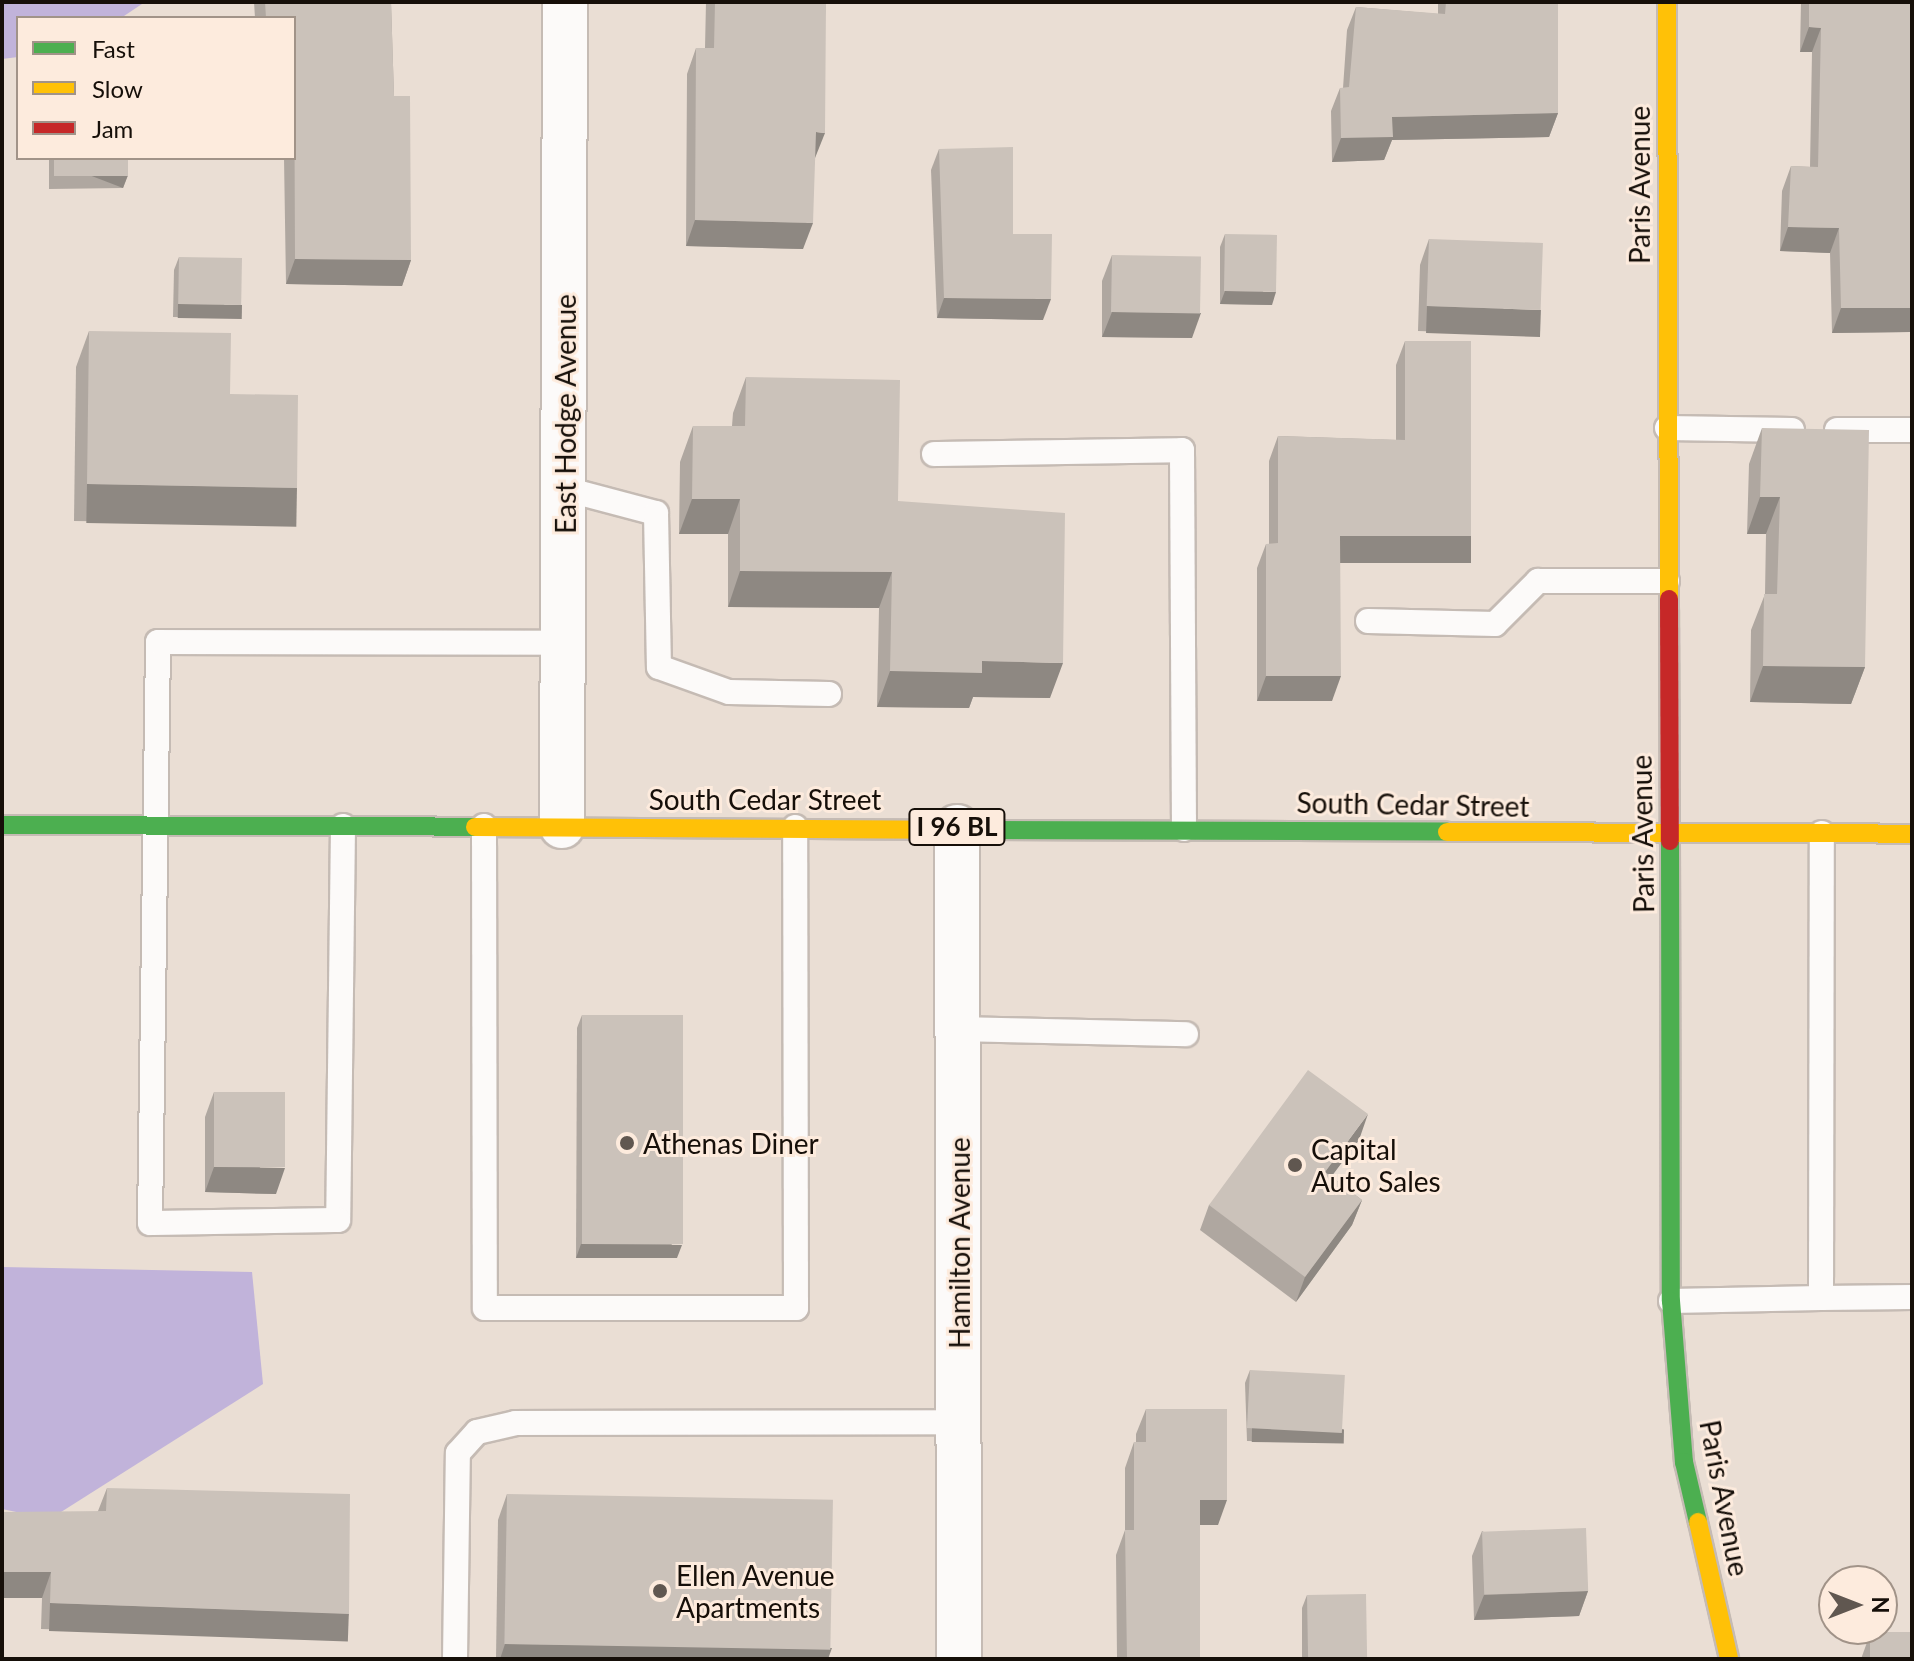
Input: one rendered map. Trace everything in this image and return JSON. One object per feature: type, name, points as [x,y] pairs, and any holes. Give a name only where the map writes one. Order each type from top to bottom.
[{"type":"main road","name":"Paris Avenue","points":[[1667,2],[1667,581],[1673,831],[1671,1301],[1684,1462],[1729,1659]]},
{"type":"main road","name":"South Cedar Street","points":[[2,825],[957,827],[1912,834]]},
{"type":"street","name":"East Hodge Avenue","points":[[562,826],[565,2]]},
{"type":"street","name":"Hamilton Avenue","points":[[957,827],[959,1659]]},
{"type":"lane","points":[[1667,428],[1912,430]]},
{"type":"lane","points":[[934,454],[1182,450],[1184,829]]},
{"type":"lane","points":[[565,489],[656,513],[659,667],[729,692],[829,694]]},
{"type":"lane","points":[[1368,621],[1495,624],[1538,581],[1667,581]]},
{"type":"lane","points":[[343,826],[338,1220],[150,1223],[153,825],[158,642],[565,643]]},
{"type":"lane","points":[[484,826],[485,1308],[796,1308],[795,827]]},
{"type":"lane","points":[[1821,1298],[1822,833]]},
{"type":"lane","points":[[958,1029],[1186,1034]]},
{"type":"lane","points":[[1671,1301],[1912,1297]]},
{"type":"lane","points":[[455,1659],[458,1453],[477,1432],[515,1423],[960,1422]]},
{"type":"shaded area","points":[[2,2],[145,2],[124,16],[16,16],[16,57],[2,59]]},
{"type":"shaded area","points":[[2,1267],[252,1272],[263,1384],[50,1519],[2,1509]]},
{"type":"building","points":[[265,2],[391,2],[394,96],[410,96],[411,260],[295,259],[296,16],[266,16]]},
{"type":"building","points":[[715,2],[826,2],[825,133],[816,132],[813,223],[695,220],[696,48],[714,48]]},
{"type":"building","points":[[1446,2],[1558,2],[1558,113],[1392,117],[1393,137],[1341,138],[1340,88],[1349,87],[1356,7],[1445,14]]},
{"type":"building","points":[[1809,2],[1912,2],[1912,308],[1841,308],[1839,228],[1788,227],[1791,166],[1818,167],[1821,28],[1809,27]]},
{"type":"building","points":[[1013,147],[1013,234],[1052,234],[1051,299],[944,298],[939,149]]},
{"type":"building","points":[[54,160],[128,160],[128,176],[54,176]]},
{"type":"building","points":[[1225,234],[1277,235],[1276,292],[1224,291]]},
{"type":"building","points":[[1429,239],[1543,243],[1541,310],[1427,306]]},
{"type":"building","points":[[1112,255],[1201,257],[1200,314],[1111,312]]},
{"type":"building","points":[[179,257],[242,258],[241,305],[178,304]]},
{"type":"building","points":[[89,331],[231,333],[230,394],[298,395],[297,488],[87,484]]},
{"type":"building","points":[[1405,341],[1471,341],[1471,536],[1340,536],[1341,676],[1266,676],[1266,544],[1278,543],[1278,436],[1405,440]]},
{"type":"building","points":[[746,377],[900,380],[898,501],[1065,513],[1063,663],[982,661],[982,673],[890,671],[892,572],[740,571],[740,499],[692,499],[693,426],[745,426]]},
{"type":"building","points":[[1762,428],[1869,430],[1865,667],[1763,666],[1764,594],[1777,594],[1780,497],[1760,497]]},
{"type":"building","name":"Athenas Diner","points":[[582,1015],[683,1015],[683,1244],[582,1244]]},
{"type":"building","points":[[1308,1070],[1368,1114],[1325,1172],[1362,1200],[1305,1277],[1209,1205]]},
{"type":"building","points":[[214,1092],[285,1092],[285,1167],[214,1167]]},
{"type":"building","points":[[1250,1370],[1345,1375],[1342,1433],[1247,1428]]},
{"type":"building","points":[[1146,1409],[1227,1409],[1227,1500],[1200,1500],[1200,1659],[1127,1659],[1125,1530],[1134,1530],[1134,1442],[1146,1442]]},
{"type":"building","points":[[107,1488],[350,1494],[349,1614],[50,1603],[51,1572],[2,1572],[2,1512],[106,1511]]},
{"type":"building","name":"Ellen Avenue Apartments","points":[[507,1494],[833,1500],[830,1650],[504,1644]]},
{"type":"building","points":[[1586,1528],[1588,1591],[1484,1595],[1482,1532]]},
{"type":"building","points":[[1366,1594],[1367,1659],[1308,1659],[1307,1595]]},
{"type":"building","points":[[1898,1632],[1912,1632],[1912,1659],[1870,1659],[1870,1645],[1898,1645]]},
{"type":"traffic: fast","points":[[2,825],[475,827]]},
{"type":"traffic: fast","points":[[987,830],[1447,832]]},
{"type":"traffic: fast","points":[[1670,841],[1671,1301],[1684,1462],[1698,1522]]},
{"type":"traffic: slow","points":[[1667,2],[1669,599]]},
{"type":"traffic: slow","points":[[475,827],[987,830]]},
{"type":"traffic: slow","points":[[1447,832],[1912,834]]},
{"type":"traffic: slow","points":[[1698,1522],[1729,1659]]},
{"type":"traffic: jam","points":[[1669,599],[1670,841]]},
{"type":"place","name":"Athenas Diner","points":[[627,1143]]},
{"type":"place","name":"Capital Auto Sales","points":[[1295,1165]]},
{"type":"place","name":"Ellen Avenue Apartments","points":[[660,1591]]}]
